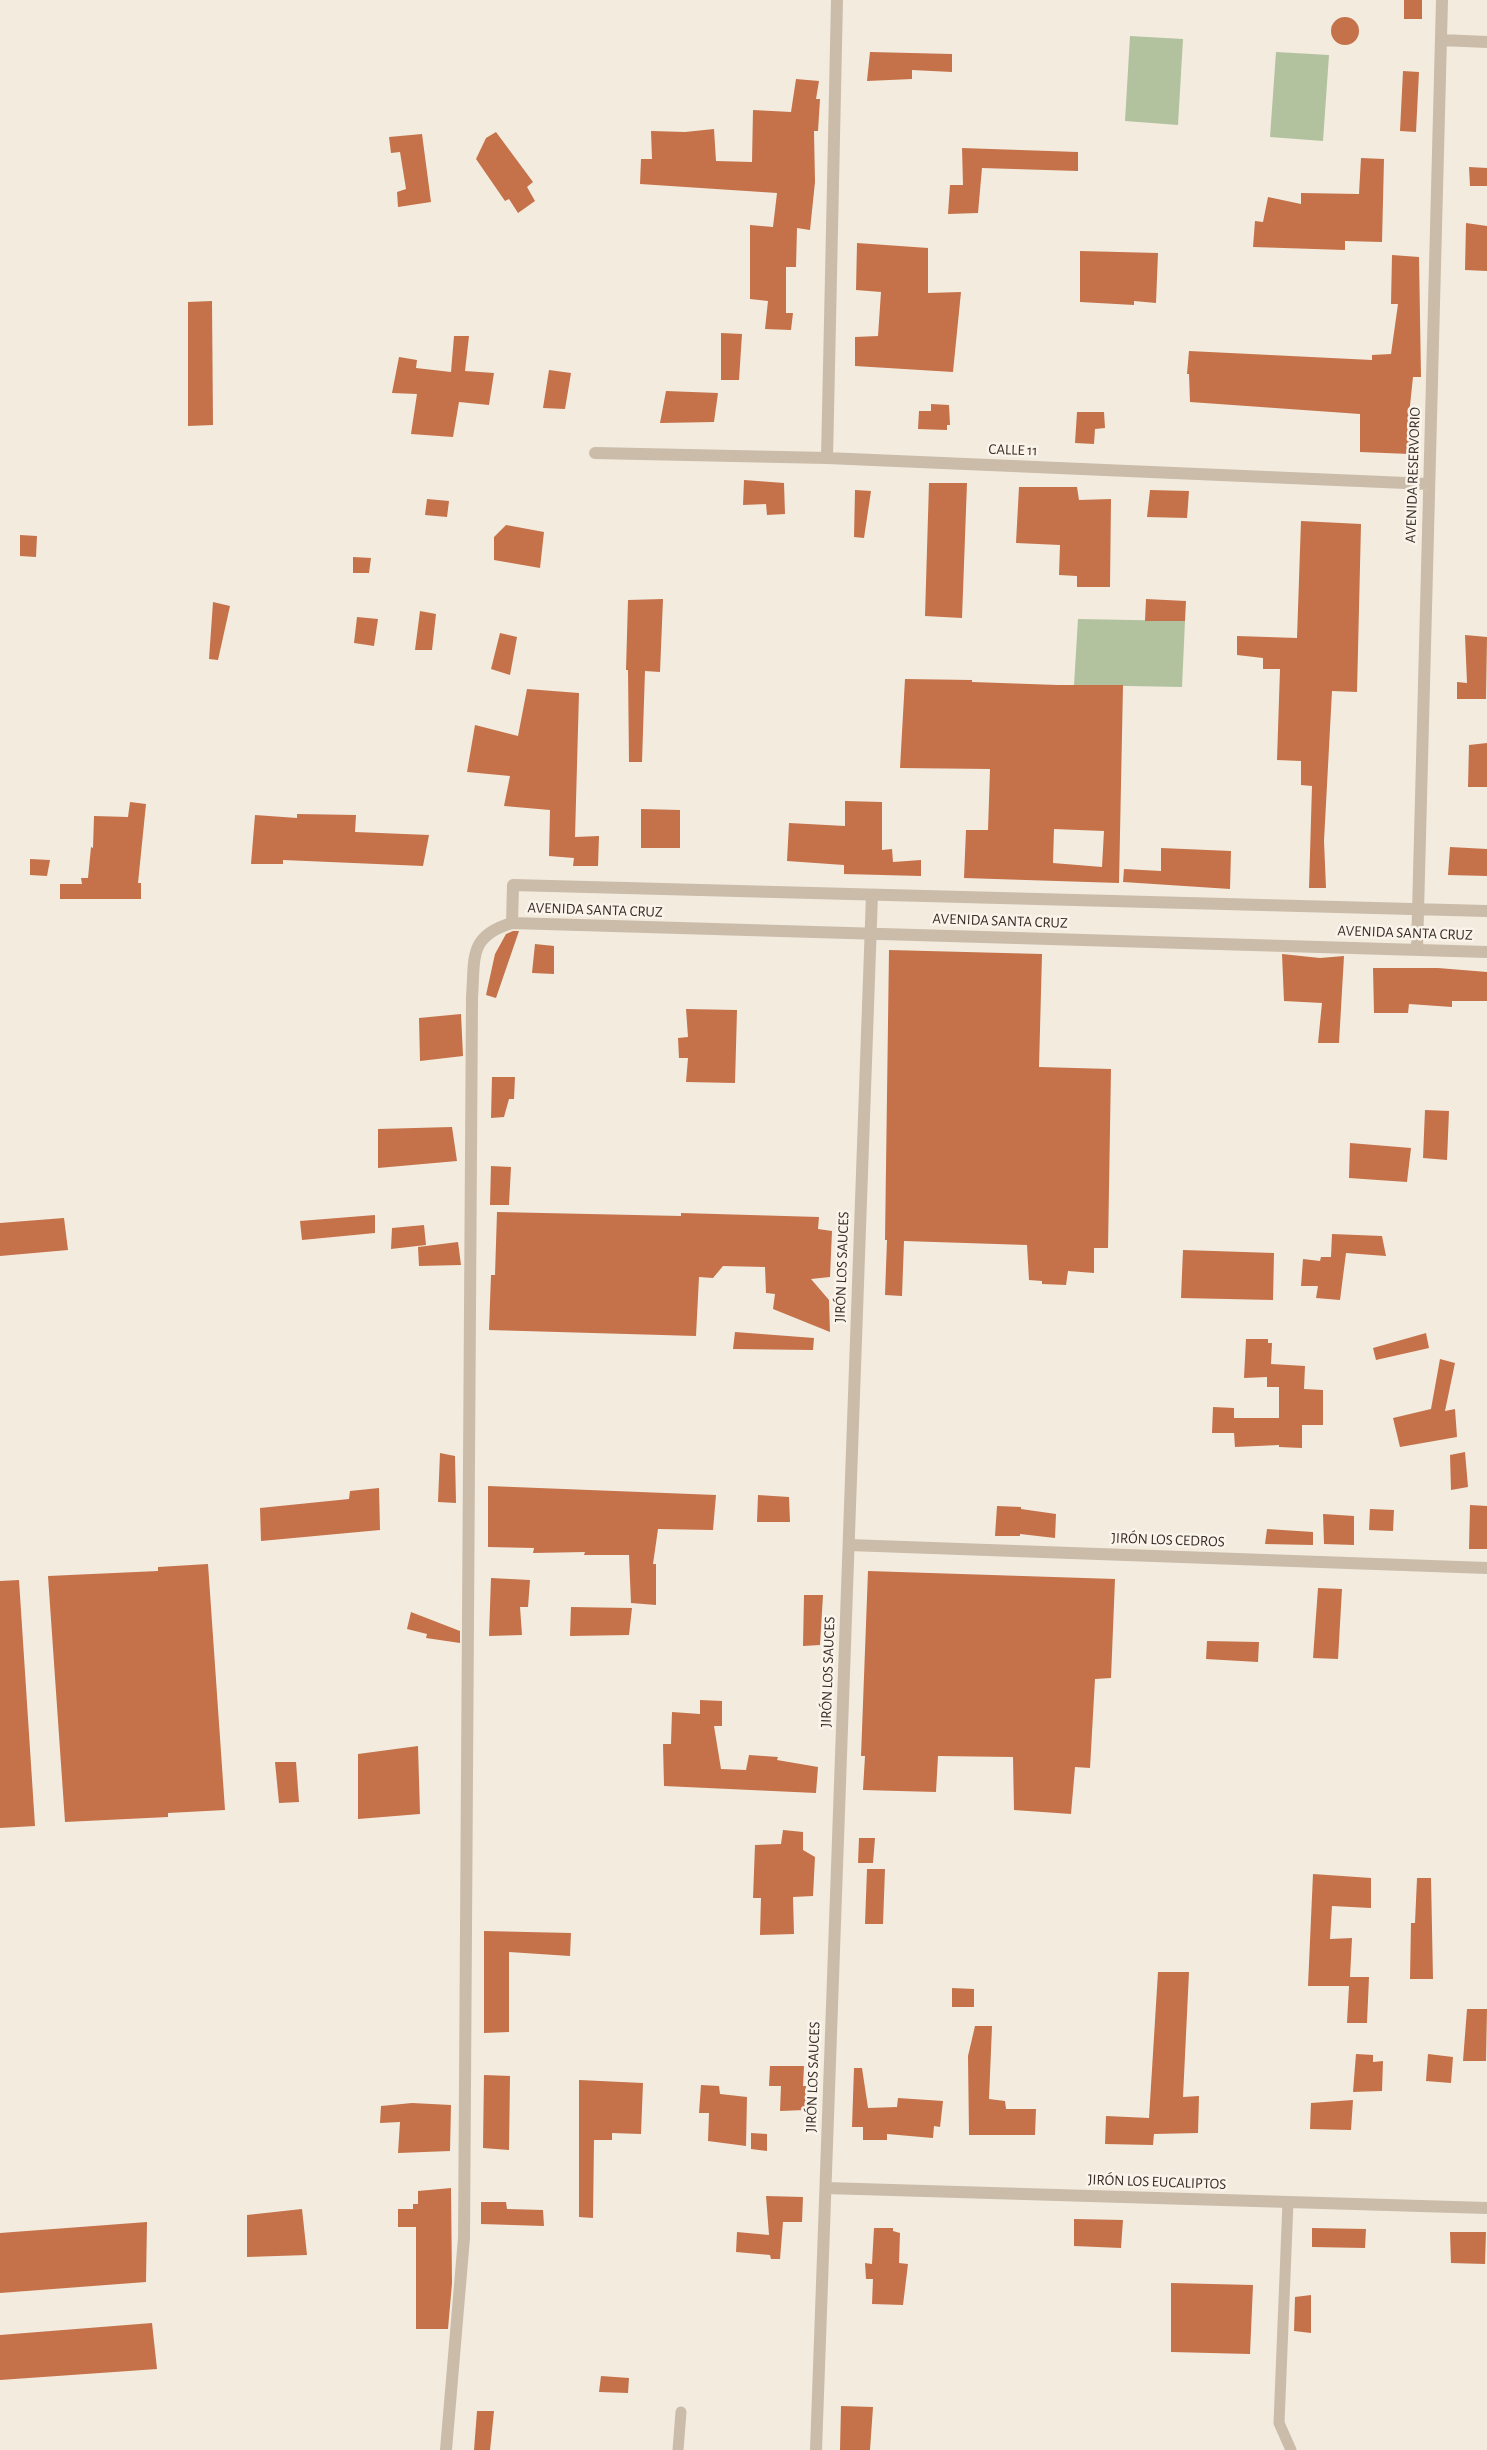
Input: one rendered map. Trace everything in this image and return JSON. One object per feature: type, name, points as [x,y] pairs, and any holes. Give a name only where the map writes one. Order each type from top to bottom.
[{"type":"street","points":[[827,458],[837,0]]},
{"type":"street","name":"AVENIDA RESERVORIO","points":[[1417,950],[1442,0]]},
{"type":"street","points":[[1441,40],[1487,42]]},
{"type":"street","name":"CALLE 11","points":[[595,453],[827,458],[1429,484]]},
{"type":"street","name":"AVENIDA SANTA CRUZ","points":[[1487,911],[513,886],[512,923],[1487,952]]},
{"type":"street","name":"JIRÓN LOS SAUCES","points":[[816,2450],[872,895]]},
{"type":"street","points":[[446,2450],[464,2238],[472,997],[476,949],[484,937],[497,928],[512,923]]},
{"type":"street","name":"JIRÓN LOS CEDROS","points":[[849,1545],[1487,1568]]},
{"type":"street","name":"JIRÓN LOS EUCALIPTOS","points":[[826,2188],[1487,2208]]},
{"type":"lane","points":[[1288,2202],[1279,2423],[1291,2450]]},
{"type":"lane","points":[[678,2450],[681,2412]]},
{"type":"green space","points":[[1130,36],[1183,39],[1178,125],[1125,121]]},
{"type":"green space","points":[[1276,52],[1329,55],[1323,141],[1270,137]]},
{"type":"green space","points":[[1078,619],[1185,621],[1182,687],[1074,685]]},
{"type":"building","points":[[1404,0],[1422,0],[1422,19],[1404,19]]},
{"type":"building","points":[[1345,17],[1355,21],[1359,31],[1355,41],[1345,45],[1335,41],[1331,31],[1335,21]]},
{"type":"building","points":[[870,52],[952,54],[952,72],[912,70],[912,79],[867,81]]},
{"type":"building","points":[[1403,71],[1419,72],[1416,132],[1400,131]]},
{"type":"building","points":[[796,79],[819,81],[816,99],[820,99],[818,131],[814,131],[815,182],[810,230],[797,228],[796,267],[786,267],[786,313],[793,313],[791,330],[765,329],[768,301],[750,299],[750,225],[773,227],[777,193],[640,184],[641,159],[652,159],[651,131],[685,132],[714,129],[716,161],[752,162],[753,110],[791,112]]},
{"type":"building","points":[[496,132],[533,182],[527,187],[535,201],[518,213],[509,199],[505,201],[476,159],[486,138]]},
{"type":"building","points":[[422,134],[431,202],[398,207],[397,192],[406,189],[400,152],[391,153],[389,137]]},
{"type":"building","points":[[962,148],[1078,152],[1078,171],[982,168],[978,213],[948,214],[950,185],[963,185]]},
{"type":"building","points":[[1361,158],[1384,159],[1382,242],[1345,241],[1345,250],[1253,247],[1255,221],[1263,222],[1268,197],[1301,204],[1301,193],[1359,194]]},
{"type":"building","points":[[1469,167],[1487,168],[1487,186],[1470,186]]},
{"type":"building","points":[[1466,223],[1487,226],[1487,271],[1465,270]]},
{"type":"building","points":[[857,243],[928,248],[928,293],[961,292],[953,372],[855,366],[855,337],[878,336],[881,292],[856,290]]},
{"type":"building","points":[[1080,251],[1158,253],[1156,303],[1134,301],[1134,305],[1080,302]]},
{"type":"building","points":[[1392,255],[1419,257],[1421,377],[1413,377],[1409,415],[1410,454],[1360,452],[1360,414],[1190,402],[1189,374],[1187,374],[1189,351],[1372,360],[1372,355],[1391,354],[1398,304],[1391,304]]},
{"type":"building","points":[[212,301],[213,425],[188,426],[188,302]]},
{"type":"building","points":[[721,333],[742,334],[739,380],[721,380]]},
{"type":"building","points":[[454,336],[469,336],[465,371],[494,373],[489,405],[459,402],[453,437],[411,434],[417,394],[392,393],[399,357],[417,360],[416,368],[451,372]]},
{"type":"building","points":[[549,370],[571,373],[565,409],[543,408]]},
{"type":"building","points":[[666,391],[718,393],[714,422],[660,423]]},
{"type":"building","points":[[931,404],[949,405],[950,425],[947,425],[947,430],[918,429],[919,411],[931,411]]},
{"type":"building","points":[[1077,412],[1104,412],[1105,428],[1095,429],[1094,444],[1075,443]]},
{"type":"building","points":[[744,480],[784,483],[785,514],[767,515],[766,504],[743,505]]},
{"type":"building","points":[[929,483],[967,483],[962,618],[925,616]]},
{"type":"building","points":[[1019,487],[1077,487],[1079,500],[1111,499],[1110,587],[1077,587],[1077,576],[1059,575],[1060,545],[1016,543]]},
{"type":"building","points":[[855,490],[871,491],[864,538],[854,537]]},
{"type":"building","points":[[1150,490],[1189,491],[1187,518],[1147,517]]},
{"type":"building","points":[[427,499],[449,501],[447,517],[425,515]]},
{"type":"building","points":[[1301,521],[1361,524],[1357,692],[1332,691],[1324,841],[1326,888],[1309,888],[1312,786],[1301,785],[1301,761],[1277,760],[1280,669],[1263,669],[1263,658],[1237,655],[1237,636],[1297,638]]},
{"type":"building","points":[[506,525],[544,532],[540,568],[494,560],[494,537]]},
{"type":"building","points":[[20,535],[37,536],[36,557],[20,556]]},
{"type":"building","points":[[353,557],[371,558],[369,573],[353,573]]},
{"type":"building","points":[[663,599],[660,672],[645,671],[642,762],[629,762],[628,670],[626,670],[628,600]]},
{"type":"building","points":[[1146,599],[1186,601],[1185,621],[1145,621]]},
{"type":"building","points":[[213,602],[230,606],[218,660],[209,659]]},
{"type":"building","points":[[420,611],[436,614],[432,650],[415,650]]},
{"type":"building","points":[[357,617],[378,619],[374,646],[354,643]]},
{"type":"building","points":[[500,633],[517,637],[510,675],[491,669]]},
{"type":"building","points":[[1465,635],[1487,637],[1486,699],[1457,699],[1457,682],[1467,683]]},
{"type":"building","points":[[905,679],[972,680],[972,682],[1058,685],[1123,685],[1119,883],[964,878],[966,830],[988,830],[990,769],[900,768]],"holes":[[[1054,829],[1104,831],[1102,867],[1053,863]]]},
{"type":"building","points":[[527,689],[579,693],[575,837],[599,836],[598,866],[573,866],[574,858],[549,856],[550,810],[504,806],[510,776],[467,772],[475,725],[518,736]]},
{"type":"building","points":[[1487,743],[1487,787],[1468,787],[1469,745]]},
{"type":"building","points":[[845,801],[882,802],[882,850],[892,849],[893,862],[921,860],[921,876],[844,874],[844,865],[787,861],[789,823],[845,826]]},
{"type":"building","points":[[130,802],[146,804],[138,883],[141,883],[141,899],[60,899],[60,884],[82,884],[81,878],[88,878],[91,847],[93,848],[94,816],[128,817]]},
{"type":"building","points":[[641,809],[680,810],[680,848],[641,848]]},
{"type":"building","points":[[297,814],[356,815],[355,832],[429,835],[423,866],[283,860],[283,864],[251,864],[255,815],[297,818]]},
{"type":"building","points":[[1450,847],[1487,849],[1487,876],[1448,875]]},
{"type":"building","points":[[1161,848],[1231,851],[1230,889],[1123,882],[1124,869],[1161,871]]},
{"type":"building","points":[[30,859],[50,860],[47,876],[30,875]]},
{"type":"building","points":[[519,931],[496,998],[486,995],[495,954],[506,934]]},
{"type":"building","points":[[535,944],[554,946],[554,974],[532,973]]},
{"type":"building","points":[[889,950],[1042,954],[1039,1067],[1111,1069],[1108,1248],[1094,1248],[1094,1273],[1068,1271],[1066,1285],[1042,1284],[1042,1281],[1029,1280],[1027,1245],[904,1241],[902,1296],[885,1295]]},
{"type":"building","points":[[1282,954],[1320,958],[1344,956],[1339,1043],[1318,1043],[1322,1003],[1284,1001]]},
{"type":"building","points":[[1373,968],[1438,968],[1487,972],[1487,1001],[1452,1001],[1452,1007],[1409,1004],[1408,1013],[1374,1013]]},
{"type":"building","points":[[686,1009],[737,1010],[735,1083],[686,1082],[688,1058],[679,1058],[678,1038],[688,1037]]},
{"type":"building","points":[[461,1014],[463,1056],[420,1061],[419,1018]]},
{"type":"building","points":[[492,1077],[515,1077],[514,1099],[509,1099],[504,1117],[491,1118]]},
{"type":"building","points":[[1425,1110],[1449,1111],[1447,1160],[1423,1158]]},
{"type":"building","points":[[452,1127],[457,1161],[378,1168],[378,1129]]},
{"type":"building","points":[[1350,1143],[1411,1148],[1407,1182],[1349,1178]]},
{"type":"building","points":[[491,1166],[511,1167],[509,1205],[490,1205]]},
{"type":"building","points":[[497,1212],[681,1216],[681,1213],[819,1217],[818,1229],[832,1231],[830,1277],[811,1279],[829,1300],[830,1332],[773,1309],[775,1294],[766,1293],[765,1267],[723,1266],[713,1278],[699,1277],[696,1336],[489,1330],[491,1275],[495,1275]]},
{"type":"building","points":[[375,1215],[375,1233],[302,1240],[300,1221]]},
{"type":"building","points":[[64,1218],[68,1250],[0,1256],[0,1223]]},
{"type":"building","points":[[424,1225],[426,1245],[391,1249],[392,1228]]},
{"type":"building","points":[[1332,1234],[1382,1236],[1386,1256],[1346,1253],[1340,1300],[1316,1298],[1318,1286],[1301,1286],[1303,1259],[1320,1261],[1321,1257],[1331,1257]]},
{"type":"building","points":[[458,1242],[461,1265],[419,1266],[418,1247]]},
{"type":"building","points":[[1183,1250],[1274,1253],[1273,1300],[1181,1298]]},
{"type":"building","points":[[735,1332],[814,1338],[813,1350],[733,1349]]},
{"type":"building","points":[[1426,1333],[1429,1348],[1376,1360],[1373,1348]]},
{"type":"building","points":[[1246,1339],[1268,1339],[1268,1343],[1272,1343],[1271,1364],[1305,1366],[1304,1389],[1323,1390],[1323,1425],[1302,1425],[1302,1448],[1279,1447],[1279,1445],[1235,1447],[1234,1433],[1212,1433],[1213,1407],[1234,1408],[1234,1418],[1279,1418],[1279,1387],[1267,1387],[1267,1377],[1244,1378]]},
{"type":"building","points":[[1440,1359],[1455,1363],[1445,1411],[1455,1409],[1457,1437],[1400,1447],[1393,1418],[1431,1409]]},
{"type":"building","points":[[1465,1452],[1468,1487],[1451,1490],[1450,1455]]},
{"type":"building","points":[[440,1453],[455,1456],[456,1503],[438,1502]]},
{"type":"building","points":[[488,1486],[716,1495],[713,1530],[658,1529],[653,1564],[656,1564],[656,1605],[631,1603],[629,1555],[584,1555],[585,1552],[533,1553],[534,1548],[488,1547]]},
{"type":"building","points":[[379,1488],[380,1530],[261,1541],[260,1508],[349,1499],[350,1491]]},
{"type":"building","points":[[758,1495],[789,1497],[790,1522],[757,1522]]},
{"type":"building","points":[[1470,1505],[1487,1506],[1487,1549],[1469,1549]]},
{"type":"building","points":[[997,1506],[1021,1507],[1021,1509],[1056,1514],[1055,1538],[1020,1534],[1020,1536],[995,1536]]},
{"type":"building","points":[[1370,1509],[1394,1510],[1393,1531],[1369,1530]]},
{"type":"building","points":[[1323,1514],[1354,1516],[1354,1545],[1324,1544]]},
{"type":"building","points":[[1267,1529],[1313,1532],[1313,1545],[1265,1544]]},
{"type":"building","points":[[208,1564],[225,1810],[168,1813],[168,1817],[65,1822],[48,1576],[158,1571],[158,1567]]},
{"type":"building","points":[[868,1571],[1115,1579],[1111,1678],[1095,1679],[1090,1768],[1075,1767],[1071,1814],[1014,1810],[1013,1757],[938,1756],[936,1792],[863,1790],[865,1756],[861,1756]]},
{"type":"building","points":[[491,1578],[530,1580],[528,1607],[520,1607],[522,1635],[489,1636]]},
{"type":"building","points":[[19,1580],[35,1826],[0,1828],[0,1581]]},
{"type":"building","points":[[1318,1588],[1342,1589],[1338,1659],[1313,1658]]},
{"type":"building","points":[[804,1595],[823,1595],[820,1645],[803,1646]]},
{"type":"building","points":[[571,1607],[632,1608],[629,1635],[570,1636]]},
{"type":"building","points":[[411,1612],[460,1631],[460,1643],[426,1638],[427,1634],[407,1629]]},
{"type":"building","points":[[1207,1641],[1259,1642],[1258,1662],[1206,1659]]},
{"type":"building","points":[[700,1700],[722,1701],[722,1726],[714,1726],[721,1769],[746,1770],[749,1755],[778,1757],[777,1760],[818,1767],[816,1793],[664,1786],[663,1744],[671,1744],[672,1712],[700,1714]]},
{"type":"building","points":[[418,1746],[420,1814],[358,1819],[358,1754]]},
{"type":"building","points":[[275,1762],[296,1762],[299,1802],[279,1803]]},
{"type":"building","points":[[783,1830],[803,1832],[803,1850],[815,1857],[813,1896],[793,1897],[794,1934],[760,1935],[761,1898],[753,1898],[755,1845],[781,1844]]},
{"type":"building","points":[[859,1838],[875,1838],[873,1863],[858,1863]]},
{"type":"building","points":[[867,1869],[885,1869],[883,1924],[865,1924]]},
{"type":"building","points":[[1313,1874],[1371,1878],[1371,1908],[1332,1906],[1330,1939],[1352,1938],[1350,1977],[1369,1977],[1367,2023],[1347,2023],[1349,1986],[1308,1986]]},
{"type":"building","points":[[1417,1878],[1431,1878],[1433,1979],[1410,1979],[1411,1923],[1415,1923]]},
{"type":"building","points":[[484,1931],[571,1933],[570,1956],[509,1952],[509,2032],[484,2033]]},
{"type":"building","points":[[1158,1972],[1189,1972],[1183,2097],[1199,2096],[1198,2133],[1154,2134],[1153,2145],[1105,2144],[1106,2116],[1149,2118]]},
{"type":"building","points":[[952,1988],[974,1989],[974,2007],[952,2007]]},
{"type":"building","points":[[1467,2009],[1487,2009],[1486,2061],[1463,2061]]},
{"type":"building","points":[[975,2026],[992,2026],[989,2099],[1005,2101],[1006,2109],[1036,2109],[1035,2135],[969,2135],[968,2056]]},
{"type":"building","points":[[1356,2054],[1373,2055],[1373,2062],[1383,2061],[1382,2091],[1353,2092]]},
{"type":"building","points":[[1428,2054],[1453,2057],[1451,2083],[1426,2081]]},
{"type":"building","points":[[770,2066],[804,2066],[803,2086],[806,2086],[805,2110],[780,2111],[781,2086],[769,2086]]},
{"type":"building","points":[[854,2068],[862,2068],[868,2108],[897,2107],[898,2098],[943,2101],[940,2127],[934,2126],[933,2138],[887,2134],[887,2140],[863,2140],[863,2127],[852,2127]]},
{"type":"building","points":[[484,2075],[510,2076],[509,2150],[483,2148]]},
{"type":"building","points":[[579,2080],[643,2083],[641,2134],[612,2133],[612,2140],[594,2140],[593,2218],[579,2217]]},
{"type":"building","points":[[701,2085],[719,2086],[720,2094],[747,2097],[746,2146],[708,2141],[709,2113],[699,2113]]},
{"type":"building","points":[[1353,2100],[1351,2130],[1310,2129],[1311,2103]]},
{"type":"building","points":[[412,2103],[451,2105],[450,2151],[398,2153],[400,2122],[380,2123],[381,2106]]},
{"type":"building","points":[[751,2133],[767,2134],[767,2151],[751,2149]]},
{"type":"building","points":[[451,2188],[452,2283],[448,2329],[416,2329],[416,2227],[398,2227],[398,2209],[413,2209],[413,2204],[418,2204],[418,2191]]},
{"type":"building","points":[[766,2196],[803,2197],[802,2222],[783,2222],[780,2259],[771,2259],[770,2255],[736,2252],[737,2232],[769,2235]]},
{"type":"building","points":[[481,2202],[506,2202],[507,2209],[543,2210],[544,2226],[481,2224]]},
{"type":"building","points":[[302,2209],[307,2255],[247,2257],[247,2215]]},
{"type":"building","points":[[1074,2219],[1123,2220],[1121,2248],[1074,2246]]},
{"type":"building","points":[[147,2222],[146,2282],[0,2293],[0,2233]]},
{"type":"building","points":[[874,2228],[893,2228],[893,2231],[900,2233],[899,2263],[908,2264],[903,2305],[872,2304],[873,2279],[866,2279],[865,2263],[872,2264]]},
{"type":"building","points":[[1312,2228],[1366,2229],[1365,2248],[1312,2247]]},
{"type":"building","points":[[1450,2232],[1486,2232],[1485,2264],[1451,2263]]},
{"type":"building","points":[[1171,2283],[1253,2285],[1250,2354],[1171,2352]]},
{"type":"building","points":[[1311,2295],[1311,2333],[1294,2331],[1295,2297]]},
{"type":"building","points":[[152,2323],[157,2369],[0,2380],[0,2335]]},
{"type":"building","points":[[601,2376],[629,2378],[628,2393],[599,2392]]},
{"type":"building","points":[[841,2406],[873,2407],[870,2450],[840,2450]]},
{"type":"building","points":[[477,2411],[494,2411],[490,2450],[474,2450]]}]
